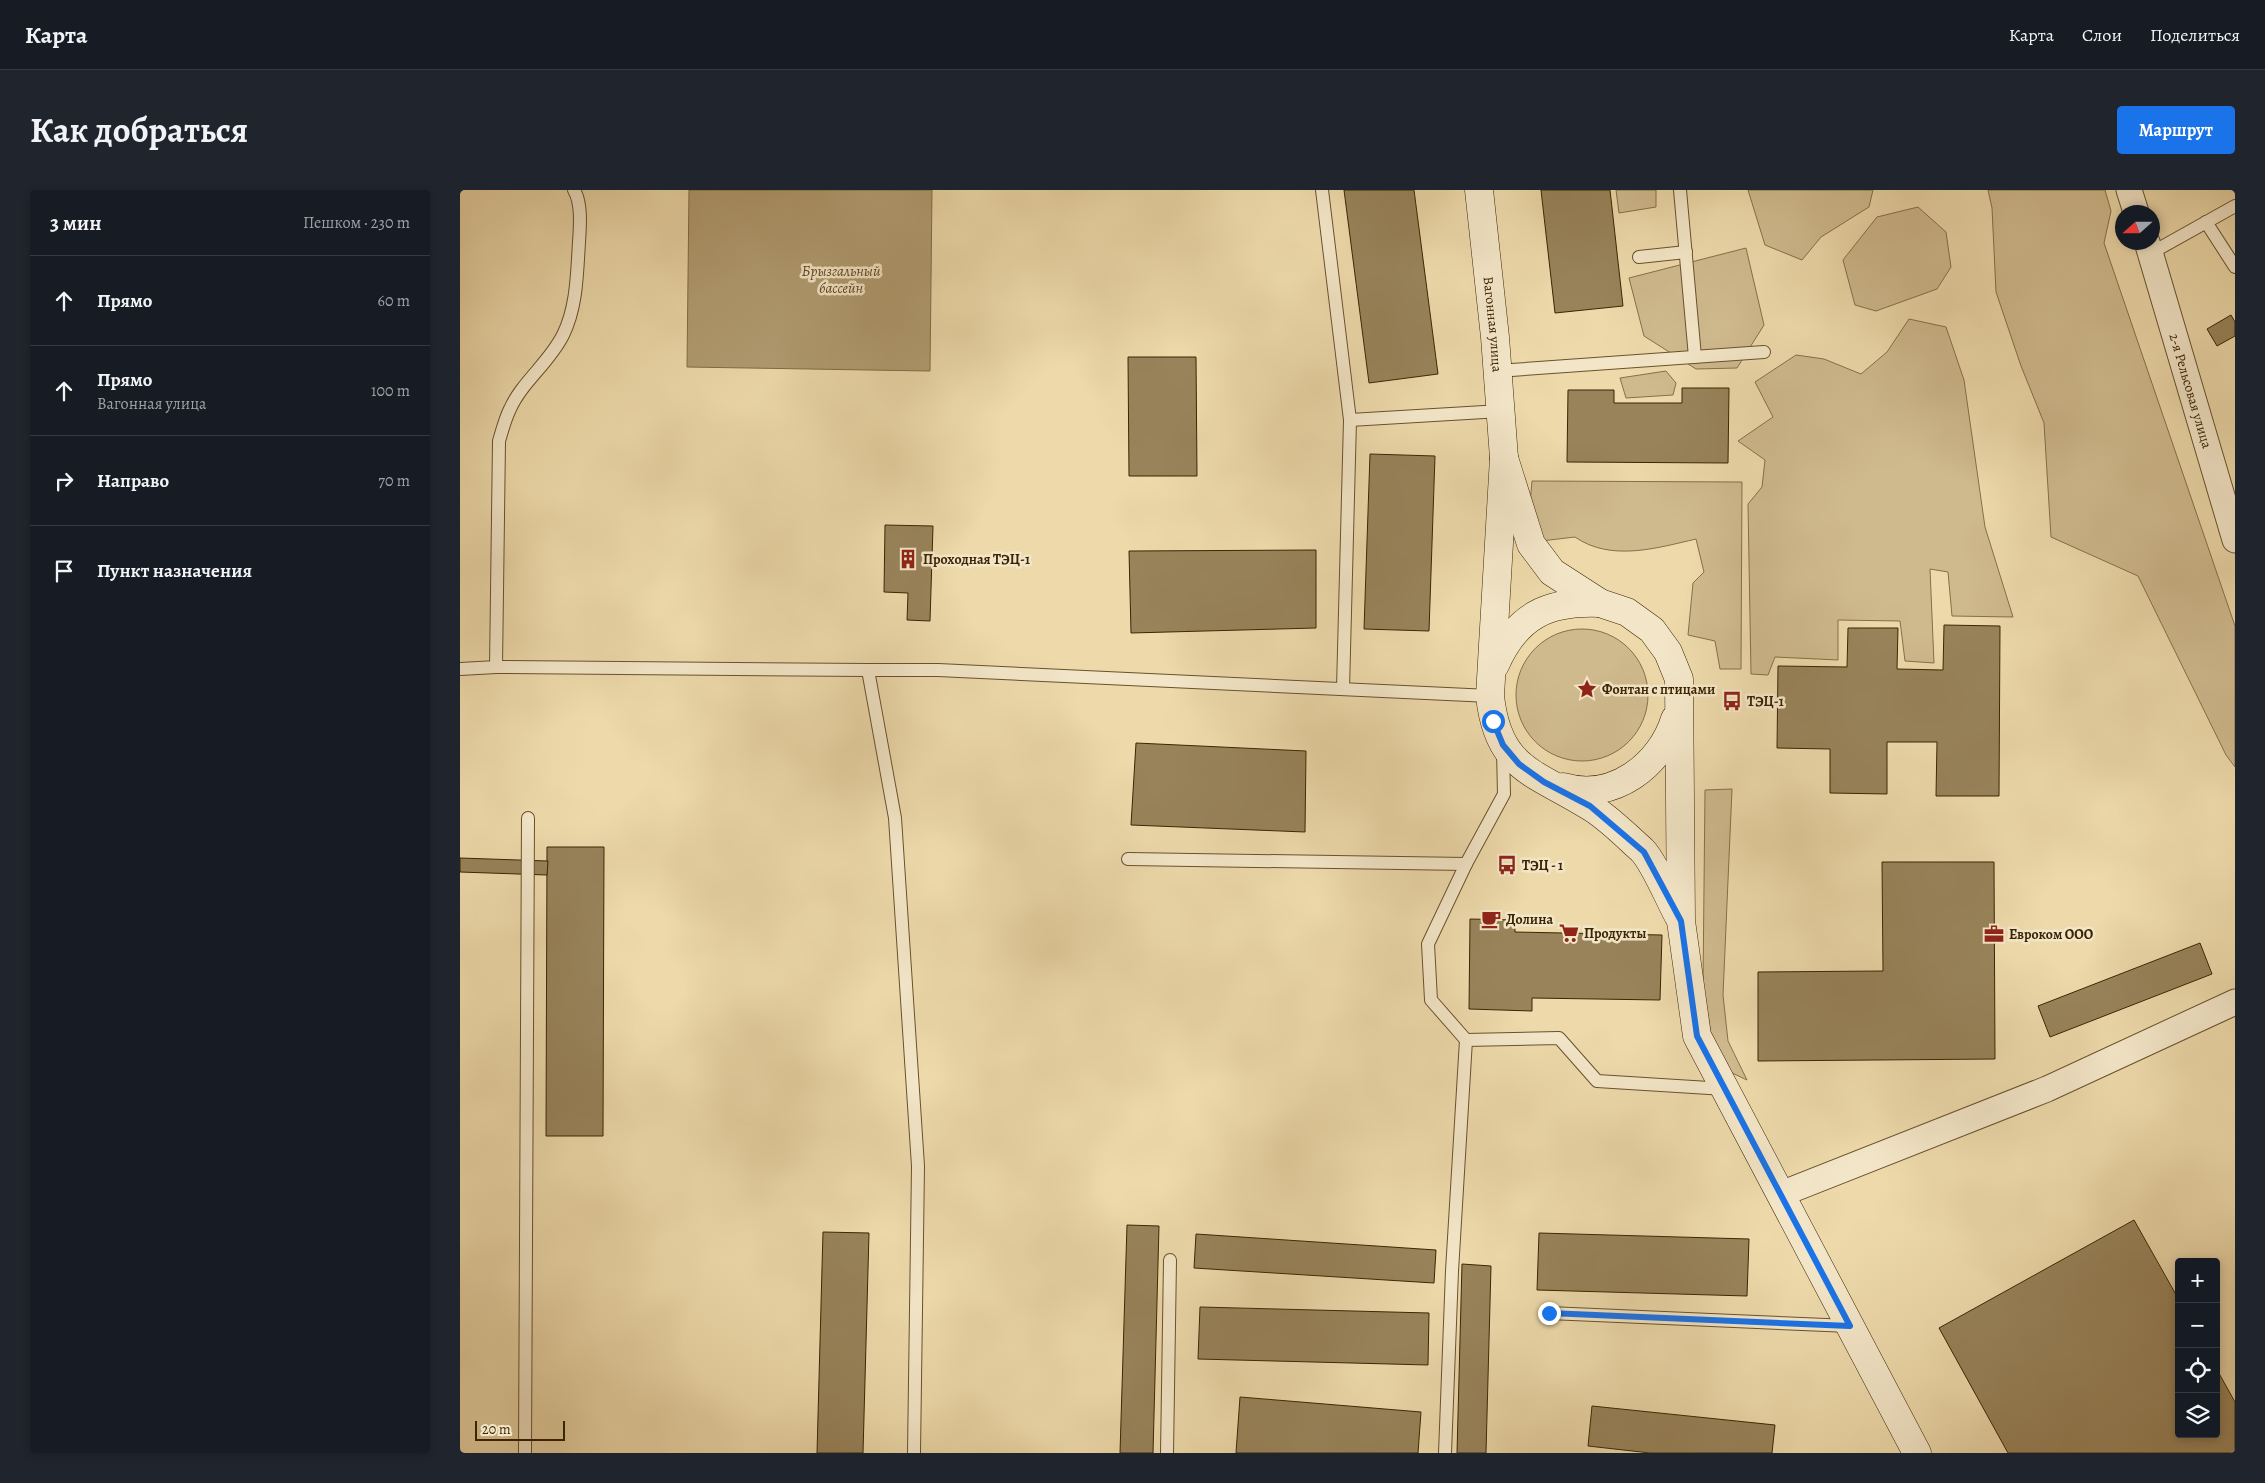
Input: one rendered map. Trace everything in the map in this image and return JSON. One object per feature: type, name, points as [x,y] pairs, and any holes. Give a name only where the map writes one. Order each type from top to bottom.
[{"type":"street","name":"Вагонная улица","points":[[1479,190],[1498,371],[1504,458]]},
{"type":"street","points":[[2129,190],[2134,205]]},
{"type":"street","name":"2-я Рельсовая улица","points":[[2150,250],[2235,540]]},
{"type":"street","points":[[1504,458],[1532,544],[1552,572],[1600,603],[1627,612],[1652,630],[1668,652],[1679,679],[1681,921],[1697,1036],[1917,1453]]},
{"type":"street","points":[[1504,458],[1492,684],[1493,721],[1503,745],[1519,764],[1544,782],[1590,806],[1644,852],[1681,921]]},
{"type":"street","points":[[1492,684],[1504,645],[1522,624],[1546,609],[1573,602],[1600,603]]},
{"type":"street","points":[[1544,782],[1572,790],[1592,790],[1602,789],[1630,779],[1653,761],[1670,736],[1678,708]]},
{"type":"street","points":[[1781,1194],[2047,1089],[2235,1002]]},
{"type":"lane","points":[[496,667],[499,441],[510,408],[549,358],[563,334],[572,309],[580,235],[578,196],[574,190]]},
{"type":"lane","points":[[1322,190],[1350,420],[1344,689]]},
{"type":"lane","points":[[1680,190],[1695,357]]},
{"type":"lane","points":[[2160,243],[2206,222],[2235,206]]},
{"type":"lane","points":[[2206,222],[2235,267]]},
{"type":"lane","points":[[1638,257],[1686,252]]},
{"type":"lane","points":[[1498,371],[1764,352]]},
{"type":"lane","points":[[1350,420],[1500,411]]},
{"type":"lane","points":[[460,669],[496,667],[938,670],[1344,689],[1492,684]]},
{"type":"lane","points":[[868,670],[895,818],[918,1166],[914,1453]]},
{"type":"lane","points":[[1445,1453],[1452,1261],[1466,1040],[1430,1000],[1428,944],[1466,864],[1504,794],[1503,745]]},
{"type":"lane","points":[[525,1453],[528,818]]},
{"type":"lane","points":[[1128,859],[1466,864]]},
{"type":"lane","points":[[1466,1040],[1558,1038],[1597,1081],[1725,1089]]},
{"type":"lane","points":[[1167,1453],[1170,1260]]},
{"type":"lane","points":[[1549,1313],[1850,1326]]},
{"type":"shaded area","points":[[1616,190],[1656,190],[1656,207],[1619,213]]},
{"type":"shaded area","points":[[1748,190],[1873,190],[1869,207],[1821,237],[1802,260],[1765,245]]},
{"type":"shaded area","points":[[1988,190],[2105,190],[2111,211],[2104,243],[2235,626],[2235,767],[2226,755],[2138,576],[2051,537],[2044,423],[2021,366],[1996,292],[1992,208]]},
{"type":"shaded area","points":[[1918,207],[1946,232],[1951,267],[1937,289],[1876,311],[1855,305],[1843,260],[1877,217]]},
{"type":"shaded area","points":[[1746,248],[1764,325],[1737,368],[1696,369],[1644,336],[1629,278]]},
{"type":"shaded area","points":[[1909,319],[1946,327],[1964,380],[1985,527],[2013,617],[1952,616],[1948,572],[1930,569],[1934,663],[1905,661],[1900,621],[1838,620],[1838,660],[1775,657],[1768,675],[1751,674],[1748,504],[1762,487],[1765,460],[1738,441],[1773,417],[1755,382],[1796,355],[1824,359],[1861,374],[1887,352]]},
{"type":"shaded area","points":[[1666,371],[1676,383],[1673,395],[1626,398],[1620,378]]},
{"type":"shaded area","points":[[1532,481],[1742,482],[1741,669],[1720,669],[1715,641],[1688,635],[1693,583],[1704,572],[1696,539],[1634,551],[1604,549],[1589,545],[1575,537],[1541,541],[1529,516]]},
{"type":"shaded area","points":[[1582,629],[1607,634],[1618,640],[1628,649],[1637,659],[1643,670],[1648,695],[1643,720],[1637,731],[1628,741],[1618,750],[1607,756],[1582,761],[1557,756],[1546,750],[1536,741],[1527,731],[1521,720],[1516,695],[1521,670],[1527,659],[1536,649],[1546,640],[1557,634]]},
{"type":"shaded area","points":[[1732,789],[1723,995],[1728,1041],[1747,1080],[1730,1072],[1711,1035],[1703,984],[1705,790]]},
{"type":"water","name":"Брызгальный бассейн","points":[[689,190],[932,190],[930,371],[687,367]]},
{"type":"building","points":[[1344,190],[1414,190],[1438,374],[1369,383]]},
{"type":"building","points":[[1541,190],[1610,190],[1623,306],[1555,313]]},
{"type":"building","points":[[2231,315],[2235,322],[2235,336],[2217,346],[2207,329]]},
{"type":"building","points":[[1128,357],[1196,357],[1197,476],[1129,476]]},
{"type":"building","points":[[1682,388],[1729,388],[1728,463],[1567,462],[1568,390],[1614,390],[1614,403],[1682,403]]},
{"type":"building","points":[[1370,454],[1435,456],[1429,631],[1364,629]]},
{"type":"building","name":"Проходная ТЭЦ-1","points":[[885,525],[933,526],[930,621],[907,620],[908,593],[884,592]]},
{"type":"building","points":[[1316,550],[1316,628],[1131,633],[1129,551]]},
{"type":"building","points":[[1944,625],[2000,626],[1999,796],[1936,796],[1937,742],[1887,742],[1887,794],[1830,793],[1830,749],[1777,748],[1778,666],[1847,667],[1848,628],[1898,628],[1897,669],[1943,670]]},
{"type":"building","points":[[1136,743],[1306,751],[1305,832],[1131,825]]},
{"type":"building","points":[[547,847],[604,847],[603,1136],[546,1136]]},
{"type":"building","points":[[460,858],[548,861],[547,875],[460,872]]},
{"type":"building","points":[[1882,862],[1994,862],[1995,1059],[1758,1061],[1758,972],[1883,971]]},
{"type":"building","points":[[1470,919],[1515,920],[1515,932],[1662,935],[1660,1000],[1532,998],[1532,1011],[1469,1009]]},
{"type":"building","points":[[2200,943],[2212,974],[2050,1037],[2038,1006]]},
{"type":"building","points":[[2134,1220],[2175,1293],[2175,1438],[2220,1438],[2220,1375],[2235,1402],[2235,1453],[2008,1453],[1939,1328]]},
{"type":"building","points":[[1127,1225],[1159,1226],[1153,1453],[1120,1453]]},
{"type":"building","points":[[823,1232],[869,1233],[863,1453],[817,1453]]},
{"type":"building","points":[[1539,1233],[1749,1239],[1747,1296],[1537,1290]]},
{"type":"building","points":[[1196,1234],[1436,1250],[1434,1283],[1194,1268]]},
{"type":"building","points":[[1462,1264],[1491,1266],[1486,1453],[1457,1453]]},
{"type":"building","points":[[1200,1307],[1429,1313],[1428,1365],[1198,1359]]},
{"type":"building","points":[[1240,1397],[1421,1412],[1418,1453],[1236,1453]]},
{"type":"building","points":[[1592,1406],[1775,1425],[1772,1453],[1650,1453],[1588,1446]]},
{"type":"place","name":"Проходная ТЭЦ-1","points":[[908,559]]},
{"type":"place","name":"Фонтан с птицами","points":[[1587,689]]},
{"type":"place","name":"ТЭЦ-1","points":[[1732,701]]},
{"type":"place","name":"ТЭЦ - 1","points":[[1507,865]]},
{"type":"place","name":"Долина","points":[[1491,919]]},
{"type":"place","name":"Продукты","points":[[1569,933]]},
{"type":"place","name":"Евроком ООО","points":[[1994,934]]},
{"type":"route","points":[[1493,721],[1503,745],[1519,764],[1544,782],[1590,806],[1644,852],[1681,921],[1697,1036],[1850,1326],[1549,1313]]}]
